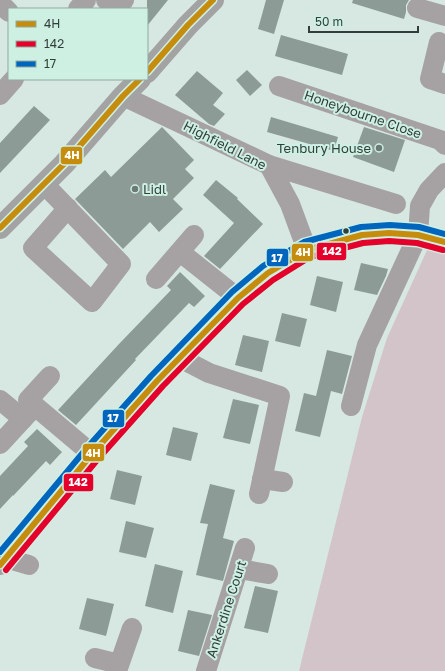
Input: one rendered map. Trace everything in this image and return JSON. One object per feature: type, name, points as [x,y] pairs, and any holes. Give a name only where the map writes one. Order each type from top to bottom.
[{"type":"main road","points":[[148,71],[188,25],[213,0]]},
{"type":"main road","points":[[3,221],[45,185],[123,96],[139,80]]},
{"type":"street","points":[[79,8],[86,0]]},
{"type":"street","points":[[106,0],[120,2],[124,0]]},
{"type":"street","points":[[0,3],[8,11]]},
{"type":"street","points":[[417,8],[445,16]]},
{"type":"street","points":[[439,42],[430,80],[445,84]]},
{"type":"street","points":[[0,95],[13,80]]},
{"type":"street","name":"Honeybourne Close","points":[[279,86],[440,140],[445,145]]},
{"type":"street","name":"Highfield Lane","points":[[123,96],[269,164],[290,204],[307,250]]},
{"type":"street","points":[[269,164],[396,204]]},
{"type":"street","points":[[351,406],[367,345],[418,235],[420,206],[429,190],[445,174]]},
{"type":"street","points":[[45,185],[68,208],[121,264],[92,302],[33,248],[68,208]]},
{"type":"street","points":[[3,561],[92,454],[157,381],[238,298],[268,273],[307,250],[362,235],[389,233],[418,235],[445,242]]},
{"type":"street","points":[[156,279],[194,235]]},
{"type":"street","points":[[180,252],[238,298]]},
{"type":"street","points":[[180,358],[209,374],[280,396],[261,486],[283,482]]},
{"type":"street","points":[[0,444],[29,412],[28,400],[50,376]]},
{"type":"street","points":[[0,400],[29,412],[92,454]]},
{"type":"street","name":"Ankerdine Court","points":[[206,671],[245,548]]},
{"type":"street","points":[[3,561],[29,565]]},
{"type":"street","points":[[239,569],[268,574]]},
{"type":"street","points":[[95,658],[118,668],[132,628]]},
{"type":"shaded area","points":[[428,248],[445,254],[445,671],[299,671],[362,417],[387,338]]},
{"type":"building","points":[[147,0],[168,0],[148,25]]},
{"type":"building","points":[[266,0],[284,0],[274,34],[258,29]]},
{"type":"building","points":[[353,0],[409,0],[406,5],[404,19],[352,3]]},
{"type":"building","points":[[281,35],[348,54],[342,75],[275,56]]},
{"type":"building","points":[[247,70],[262,85],[250,96],[236,80]]},
{"type":"building","points":[[197,71],[223,93],[213,105],[225,114],[214,126],[209,124],[175,95]]},
{"type":"building","points":[[34,106],[50,120],[0,173],[0,143]]},
{"type":"building","points":[[271,117],[338,137],[334,151],[267,132]]},
{"type":"building","name":"Lidl","points":[[162,127],[194,160],[185,169],[194,178],[173,199],[183,209],[159,232],[150,222],[123,249],[75,199],[105,170],[111,177]]},
{"type":"building","name":"Tenbury House","points":[[364,127],[405,140],[394,172],[353,157]]},
{"type":"building","points":[[216,180],[238,198],[237,199],[263,224],[220,269],[204,256],[234,223],[203,195]]},
{"type":"building","points":[[361,263],[388,269],[377,295],[354,290]]},
{"type":"building","points":[[180,272],[205,296],[194,307],[189,303],[135,359],[136,360],[76,425],[58,410],[171,290],[167,286]]},
{"type":"building","points":[[317,276],[343,282],[336,312],[310,305]]},
{"type":"building","points":[[282,313],[307,319],[300,347],[275,341]]},
{"type":"building","points":[[243,335],[269,341],[262,372],[235,365]]},
{"type":"building","points":[[327,350],[352,356],[342,394],[331,391],[320,437],[295,431],[304,393],[316,396]]},
{"type":"building","points":[[233,399],[259,405],[250,444],[223,438]]},
{"type":"building","points":[[173,427],[198,433],[191,461],[166,455]]},
{"type":"building","points":[[37,429],[62,452],[50,465],[46,461],[0,509],[0,476],[28,446],[24,442]]},
{"type":"building","points":[[117,470],[142,476],[135,505],[110,499]]},
{"type":"building","points":[[210,484],[235,490],[223,538],[234,541],[223,581],[196,575],[208,524],[200,523]]},
{"type":"building","points":[[126,521],[154,528],[146,558],[119,552]]},
{"type":"building","points":[[155,564],[183,571],[173,613],[145,606]]},
{"type":"building","points":[[255,586],[278,591],[268,633],[244,628]]},
{"type":"building","points":[[87,598],[114,604],[106,636],[79,629]]},
{"type":"building","points":[[188,610],[212,615],[199,656],[178,651]]},
{"type":"transit line","name":"4H","points":[[148,71],[188,25],[213,0]]},
{"type":"transit line","name":"4H","points":[[0,228],[64,164],[123,96],[139,80]]},
{"type":"transit line","name":"17","points":[[0,552],[86,449],[151,376],[232,292],[263,266],[304,242],[361,227],[390,225],[419,227],[445,234]]},
{"type":"transit line","name":"4H","points":[[0,565],[92,454],[157,381],[238,298],[268,273],[307,250],[362,235],[389,233],[418,235],[445,242]]},
{"type":"transit line","name":"142","points":[[6,570],[98,459],[163,386],[243,304],[273,280],[310,257],[363,243],[389,241],[417,243],[443,250]]},
{"type":"place","name":"Tenbury House","points":[[379,148]]},
{"type":"place","name":"Lidl","points":[[135,189]]}]
